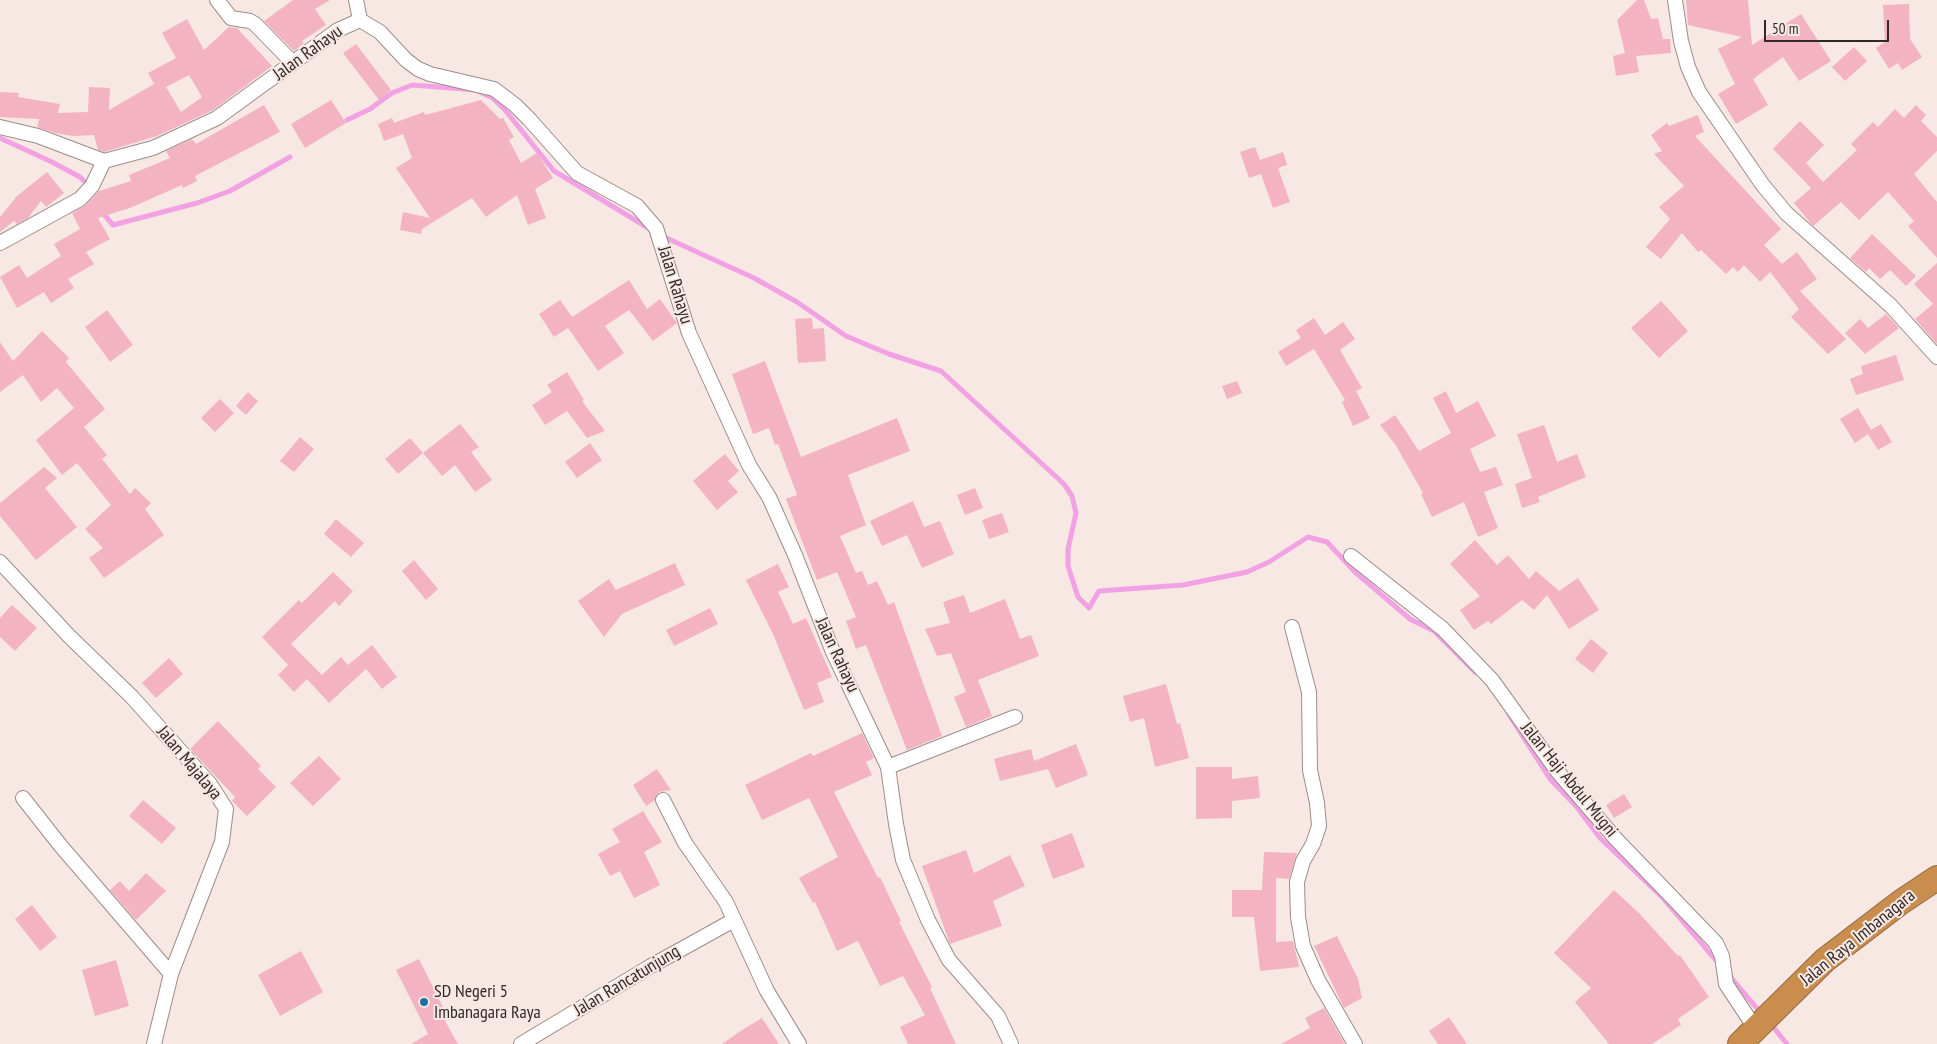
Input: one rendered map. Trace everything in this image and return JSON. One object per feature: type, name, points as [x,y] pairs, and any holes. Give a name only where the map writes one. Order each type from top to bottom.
[{"type":"highway","name":"Jalan Raya Imbanagara","points":[[1757,1026],[1825,960],[1901,902],[1937,878]]},
{"type":"street","points":[[218,0],[231,18],[250,21],[255,24],[293,62]]},
{"type":"street","points":[[356,0],[360,20]]},
{"type":"street","points":[[1675,0],[1681,41],[1688,67],[1699,92],[1762,184],[1786,213],[1891,306],[1937,358]]},
{"type":"street","name":"Jalan Rahayu","points":[[104,162],[153,148],[204,126],[241,102],[338,30],[360,20],[380,32],[406,60],[418,69],[430,74],[494,89],[515,104],[577,173],[637,206],[658,234],[690,333],[749,465],[769,498],[795,555],[833,652],[888,767],[903,860],[928,920],[949,960],[998,1016],[1011,1044]]},
{"type":"street","points":[[0,127],[38,136],[104,162],[89,190],[0,242]]},
{"type":"street","name":"Jalan Haji Abdul Mugni","points":[[1351,556],[1443,629],[1486,674],[1558,772],[1616,839],[1716,943],[1722,956],[1725,980],[1757,1026]]},
{"type":"street","name":"Jalan Majalaya","points":[[0,562],[69,636],[132,697],[210,784],[226,809],[222,842],[171,974],[154,1044]]},
{"type":"street","points":[[1292,626],[1309,692],[1310,770],[1317,804],[1319,826],[1313,844],[1303,861],[1297,882],[1298,917],[1304,946],[1318,980],[1355,1044]]},
{"type":"street","points":[[888,767],[1016,717]]},
{"type":"street","points":[[23,798],[60,845],[171,974]]},
{"type":"street","points":[[663,800],[685,843],[726,902],[767,991],[799,1044]]},
{"type":"street","name":"Jalan Rancatunjung","points":[[521,1044],[651,966],[734,920]]},
{"type":"building","points":[[293,0],[330,0],[315,9],[326,25],[302,41],[304,43],[294,51],[264,21]]},
{"type":"building","points":[[1637,0],[1644,0],[1651,19],[1658,18],[1663,39],[1670,39],[1671,53],[1636,56],[1639,72],[1616,76],[1613,56],[1625,53],[1617,20]]},
{"type":"building","points":[[1686,0],[1748,0],[1752,45],[1801,14],[1831,61],[1799,81],[1783,57],[1753,79],[1768,105],[1736,124],[1718,94],[1735,84],[1718,49],[1742,37],[1688,25]]},
{"type":"building","points":[[1909,4],[1910,39],[1922,57],[1902,70],[1898,63],[1889,69],[1876,48],[1885,42],[1883,5]]},
{"type":"building","points":[[187,19],[204,50],[229,27],[237,28],[272,66],[213,110],[157,136],[104,152],[98,150],[94,135],[73,136],[55,133],[37,127],[39,119],[0,117],[0,92],[19,93],[18,97],[60,104],[58,113],[88,112],[89,87],[110,88],[109,110],[154,84],[148,73],[176,58],[162,33]],"holes":[[[189,75],[202,97],[181,112],[166,87]]]},
{"type":"building","points":[[356,44],[391,90],[379,100],[343,53]]},
{"type":"building","points":[[1854,47],[1867,61],[1845,81],[1832,67]]},
{"type":"building","points":[[331,100],[346,123],[305,148],[291,124]]},
{"type":"building","points":[[481,100],[500,119],[503,118],[514,137],[509,140],[521,163],[537,153],[553,178],[535,189],[546,218],[528,225],[517,195],[486,217],[472,198],[422,229],[421,234],[400,230],[403,212],[430,218],[396,168],[412,158],[403,134],[384,141],[378,124],[392,118],[394,123],[424,112],[425,115]]},
{"type":"building","points":[[264,105],[280,132],[195,176],[197,181],[183,188],[182,185],[130,208],[98,218],[110,239],[86,252],[94,264],[68,279],[74,288],[51,303],[44,292],[17,308],[0,277],[19,265],[27,278],[61,256],[54,244],[80,229],[72,213],[86,205],[99,191],[131,181],[129,175],[170,158],[166,151],[192,139],[196,144]]},
{"type":"building","points":[[1916,105],[1926,115],[1921,121],[1937,137],[1937,151],[1914,174],[1937,202],[1937,258],[1908,226],[1914,221],[1888,192],[1859,220],[1841,202],[1813,226],[1794,203],[1811,188],[1773,149],[1800,121],[1824,145],[1806,163],[1823,182],[1857,150],[1851,144],[1873,122],[1878,127],[1895,109],[1904,118]]},
{"type":"building","points":[[1698,115],[1704,132],[1695,136],[1781,229],[1764,245],[1782,264],[1797,252],[1817,279],[1800,291],[1846,339],[1828,354],[1791,317],[1799,309],[1770,272],[1760,282],[1744,265],[1738,272],[1733,267],[1726,274],[1701,250],[1698,252],[1682,233],[1661,259],[1646,247],[1670,219],[1659,207],[1684,186],[1654,154],[1662,151],[1651,135],[1667,123],[1669,126]]},
{"type":"building","points":[[1255,147],[1260,160],[1283,152],[1287,165],[1278,168],[1290,202],[1273,208],[1261,174],[1249,178],[1240,152]]},
{"type":"building","points":[[47,172],[64,193],[46,207],[41,201],[28,218],[17,224],[14,221],[0,232],[0,217],[17,196]]},
{"type":"building","points":[[1872,234],[1916,276],[1906,286],[1890,270],[1880,279],[1869,268],[1866,272],[1850,258]]},
{"type":"building","points":[[1937,263],[1937,344],[1915,319],[1933,304],[1914,284]]},
{"type":"building","points":[[629,280],[647,309],[660,299],[677,323],[653,341],[629,310],[605,326],[624,353],[598,371],[568,328],[554,337],[539,314],[560,300],[572,317]]},
{"type":"building","points":[[1661,301],[1688,331],[1659,358],[1631,328]]},
{"type":"building","points":[[107,310],[133,345],[110,362],[85,327]]},
{"type":"building","points":[[1886,314],[1899,328],[1865,354],[1845,333],[1860,319],[1868,328]]},
{"type":"building","points":[[812,318],[813,329],[824,328],[826,361],[798,363],[795,319]]},
{"type":"building","points":[[1314,318],[1325,335],[1343,322],[1355,339],[1340,350],[1362,388],[1356,391],[1370,418],[1353,426],[1342,402],[1345,400],[1314,349],[1286,366],[1278,352],[1301,338],[1296,330]]},
{"type":"building","points":[[42,331],[69,358],[66,362],[105,409],[84,427],[107,455],[102,459],[130,494],[135,488],[151,503],[145,509],[164,535],[104,578],[89,558],[103,548],[85,529],[111,505],[77,463],[62,475],[36,440],[74,408],[57,388],[41,402],[23,375],[0,392],[0,342],[13,361]]},
{"type":"building","points":[[1896,355],[1904,380],[1856,395],[1850,379],[1863,374],[1861,366]]},
{"type":"building","points":[[765,361],[801,457],[897,418],[910,451],[848,475],[866,525],[840,536],[856,573],[862,571],[868,585],[877,581],[888,605],[894,602],[942,736],[907,750],[866,645],[856,649],[846,621],[856,617],[837,572],[817,580],[786,499],[797,495],[778,444],[775,445],[769,428],[753,434],[732,374]]},
{"type":"building","points":[[567,372],[584,400],[582,401],[605,431],[587,438],[567,411],[545,425],[532,405],[552,392],[547,385]]},
{"type":"building","points":[[1237,381],[1242,393],[1227,399],[1222,386]]},
{"type":"building","points":[[1446,391],[1456,413],[1478,401],[1496,436],[1470,449],[1480,472],[1496,467],[1503,485],[1484,492],[1498,528],[1478,537],[1464,502],[1432,517],[1421,494],[1423,493],[1395,444],[1380,425],[1395,415],[1419,451],[1451,433],[1433,398]]},
{"type":"building","points":[[248,392],[258,401],[246,415],[236,406]]},
{"type":"building","points":[[220,399],[234,413],[215,432],[201,418]]},
{"type":"building","points":[[1858,408],[1871,430],[1881,424],[1892,442],[1878,450],[1868,434],[1855,443],[1840,419]]},
{"type":"building","points":[[460,424],[479,447],[471,452],[492,480],[475,492],[455,465],[442,476],[423,453]]},
{"type":"building","points":[[1544,425],[1557,462],[1577,454],[1586,477],[1538,497],[1540,502],[1522,508],[1515,484],[1532,478],[1517,434]]},
{"type":"building","points":[[300,437],[314,449],[294,472],[280,461]]},
{"type":"building","points":[[410,438],[423,453],[398,474],[385,459]]},
{"type":"building","points":[[590,443],[602,460],[577,478],[565,462]]},
{"type":"building","points":[[725,454],[739,471],[728,481],[738,492],[717,510],[693,481]]},
{"type":"building","points":[[44,467],[57,478],[45,488],[77,527],[36,560],[0,516],[0,503]]},
{"type":"building","points":[[975,488],[983,508],[965,515],[957,495]]},
{"type":"building","points":[[913,501],[924,527],[940,521],[954,554],[922,568],[907,535],[882,546],[870,521]]},
{"type":"building","points":[[1002,513],[1009,532],[989,539],[982,520]]},
{"type":"building","points":[[336,519],[364,543],[351,557],[324,534]]},
{"type":"building","points":[[1475,540],[1497,565],[1508,555],[1529,579],[1536,571],[1559,591],[1578,578],[1599,610],[1569,629],[1547,595],[1534,610],[1522,600],[1491,624],[1488,621],[1474,630],[1460,610],[1480,596],[1450,564]]},
{"type":"building","points":[[414,560],[438,589],[426,600],[402,571]]},
{"type":"building","points":[[675,563],[685,585],[622,614],[604,637],[578,601],[609,579],[616,590]]},
{"type":"building","points":[[778,564],[789,587],[778,592],[793,624],[806,618],[832,677],[817,683],[824,702],[804,710],[773,634],[746,580]]},
{"type":"building","points":[[333,572],[353,591],[339,606],[335,601],[291,644],[322,675],[341,657],[348,665],[372,645],[397,677],[382,689],[366,669],[329,703],[307,679],[294,692],[278,675],[288,665],[262,637],[299,600],[302,603]]},
{"type":"building","points":[[964,595],[970,613],[1005,599],[1020,639],[1031,635],[1039,656],[978,680],[992,716],[966,727],[954,697],[966,692],[951,653],[937,656],[925,629],[950,623],[943,602]]},
{"type":"building","points":[[12,605],[37,628],[15,651],[0,637],[0,618]]},
{"type":"building","points":[[710,608],[718,624],[674,646],[666,630]]},
{"type":"building","points":[[1591,639],[1608,653],[1593,673],[1575,659]]},
{"type":"building","points":[[169,658],[183,674],[156,698],[142,683]]},
{"type":"building","points":[[1166,684],[1177,724],[1180,723],[1189,758],[1155,767],[1144,718],[1130,722],[1123,696]]},
{"type":"building","points":[[218,721],[261,766],[258,769],[276,787],[247,816],[232,801],[235,797],[190,749]]},
{"type":"building","points":[[862,733],[874,758],[866,762],[872,775],[834,792],[878,878],[880,877],[901,921],[899,922],[932,987],[930,988],[956,1044],[908,1044],[900,1027],[925,1015],[903,976],[880,986],[858,941],[837,951],[815,902],[813,903],[799,878],[838,857],[809,798],[762,820],[745,785],[811,753],[813,756]]},
{"type":"building","points":[[1076,744],[1088,775],[1056,788],[1048,769],[1000,781],[994,759],[1031,749],[1034,761]]},
{"type":"building","points":[[319,756],[341,779],[313,806],[290,783]]},
{"type":"building","points":[[1196,767],[1232,767],[1232,779],[1258,776],[1260,798],[1232,801],[1232,818],[1196,819]]},
{"type":"building","points":[[657,769],[671,790],[659,792],[654,801],[646,806],[633,785]]},
{"type":"building","points":[[1624,794],[1632,807],[1614,818],[1606,805]]},
{"type":"building","points":[[143,800],[176,828],[162,844],[129,816]]},
{"type":"building","points":[[643,811],[662,842],[644,852],[660,885],[634,898],[620,871],[610,876],[598,854],[620,842],[612,829]]},
{"type":"building","points":[[1072,833],[1085,867],[1053,879],[1041,845]]},
{"type":"building","points":[[966,850],[974,873],[1010,855],[1025,886],[993,901],[1002,926],[950,944],[922,866]]},
{"type":"building","points":[[1264,852],[1297,853],[1289,879],[1276,878],[1276,942],[1293,941],[1299,967],[1260,971],[1254,917],[1232,917],[1232,890],[1262,890]]},
{"type":"building","points":[[146,873],[166,891],[136,920],[110,890],[120,881],[129,891]]},
{"type":"building","points":[[1614,890],[1639,913],[1678,956],[1680,955],[1709,997],[1678,1019],[1681,1025],[1652,1044],[1609,1044],[1575,1002],[1591,988],[1554,953]]},
{"type":"building","points":[[32,905],[57,937],[40,951],[15,919]]},
{"type":"building","points":[[1337,936],[1358,979],[1362,998],[1344,1008],[1314,946]]},
{"type":"building","points":[[301,951],[323,992],[280,1016],[258,975]]},
{"type":"building","name":"SD Negeri 5 Imbanagara Raya","points":[[419,959],[449,1019],[445,1021],[458,1044],[411,1044],[428,1034],[396,970]]},
{"type":"building","points":[[116,960],[129,1006],[95,1016],[82,970]]},
{"type":"building","points":[[1324,1008],[1345,1044],[1281,1044],[1310,1028],[1305,1018]]},
{"type":"building","points":[[1449,1017],[1467,1044],[1438,1044],[1429,1031]]},
{"type":"building","points":[[762,1018],[779,1044],[722,1044],[742,1030]]},
{"type":"waterway","points":[[347,120],[370,109],[392,93],[412,85],[476,90],[493,98],[505,110],[554,171],[650,229]]},
{"type":"waterway","points":[[0,138],[80,177],[89,186]]},
{"type":"waterway","points":[[101,211],[113,225],[197,203],[230,191],[290,157]]},
{"type":"waterway","points":[[662,236],[754,278],[797,302],[846,336],[889,354],[941,371],[1064,484],[1072,496],[1076,513],[1068,549],[1068,566],[1078,597],[1089,608],[1099,591],[1183,585],[1247,572],[1269,562],[1308,537],[1327,542],[1355,572],[1410,619],[1434,631],[1475,672]]},
{"type":"waterway","points":[[1508,713],[1550,779],[1576,806],[1600,838],[1662,897],[1719,964]]},
{"type":"waterway","points":[[1728,974],[1761,1013]]},
{"type":"waterway","points":[[1770,1023],[1787,1044]]},
{"type":"place","name":"SD Negeri 5 Imbanagara Raya","points":[[424,1002]]}]
